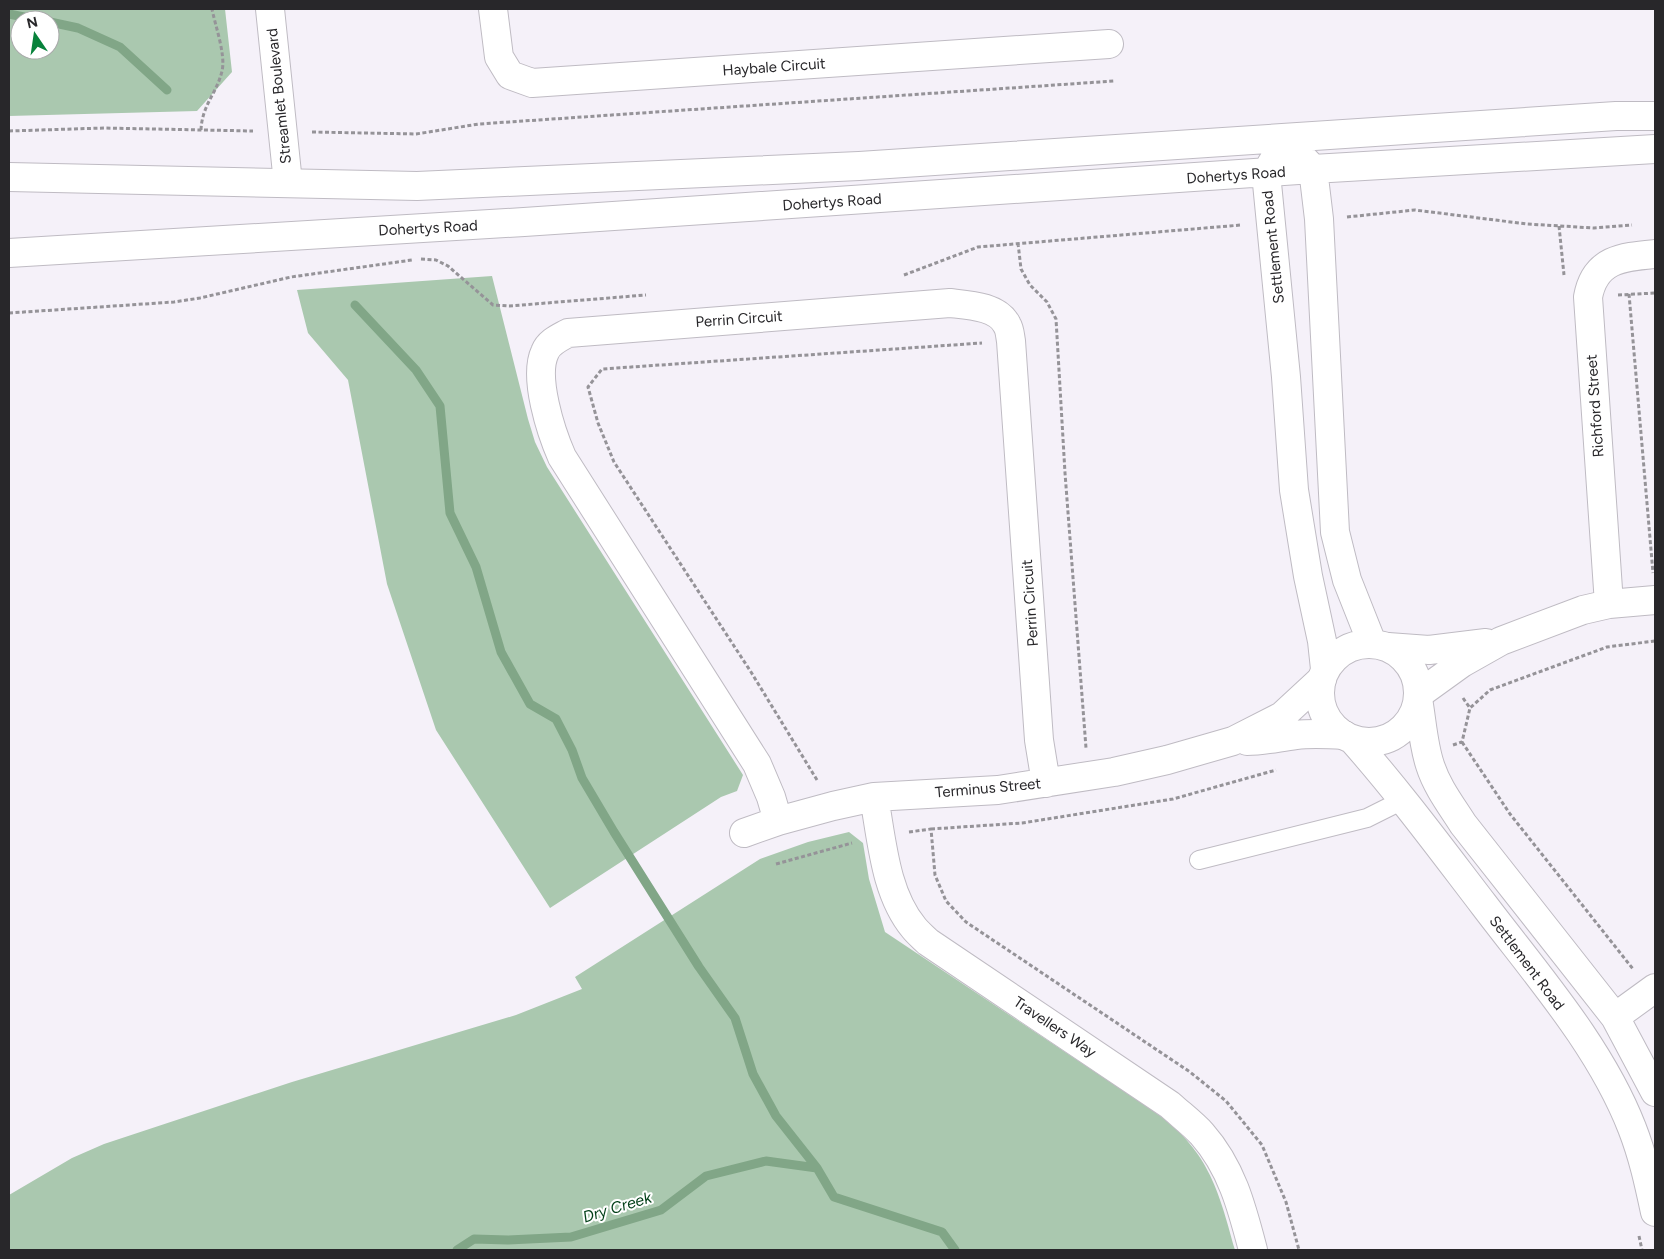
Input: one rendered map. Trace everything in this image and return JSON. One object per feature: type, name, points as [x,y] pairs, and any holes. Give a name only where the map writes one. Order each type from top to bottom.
[{"type":"street","name":"Streamlet Boulevard","points":[[270,9],[288,183]]},
{"type":"street","name":"Haybale Circuit","points":[[494,9],[499,57],[510,75],[532,83],[1109,44]]},
{"type":"street","points":[[9,177],[427,186],[859,166],[1616,116],[1655,116]]},
{"type":"street","points":[[1286,139],[1313,169],[1319,219],[1335,532],[1347,580],[1380,645],[1401,654],[1411,666],[1417,680],[1425,744],[1430,766],[1442,792],[1463,824],[1616,1018],[1655,1092]]},
{"type":"street","name":"Settlement Road","points":[[1286,139],[1266,173],[1286,377],[1294,490],[1308,576],[1322,641],[1323,674]]},
{"type":"street","name":"Dohertys Road","points":[[9,253],[514,222],[1313,169],[1655,149]]},
{"type":"street","name":"Richford Street","points":[[1609,604],[1588,297],[1590,287],[1597,273],[1609,262],[1628,256],[1655,254]]},
{"type":"street","name":"Perrin Circuit","points":[[778,821],[771,797],[757,764],[562,457],[554,438],[545,403],[540,367],[545,351],[554,341],[568,333],[586,330],[950,303],[985,309],[998,315],[1007,325],[1011,341],[1039,740],[1046,783]]},
{"type":"street","points":[[1501,640],[1429,650],[1380,645],[1358,645],[1345,650],[1334,658],[1323,674],[1320,695],[1323,711],[1331,725],[1348,737],[1367,742],[1381,741],[1395,735],[1406,726],[1414,714],[1419,697],[1462,663],[1501,640],[1583,610],[1655,590]]},
{"type":"street","name":"Terminus Street","points":[[744,833],[778,821],[834,806],[874,798],[998,790],[1114,772],[1167,760],[1233,741],[1282,716],[1323,674]]},
{"type":"street","name":"Terminus Street","points":[[1233,741],[1265,740],[1312,734],[1348,737]]},
{"type":"street","name":"Settlement Road","points":[[1348,737],[1403,800],[1584,1039],[1632,1128],[1646,1169],[1646,1222]]},
{"type":"street","name":"Travellers Way","points":[[874,798],[891,884],[901,907],[914,928],[928,942],[1170,1105],[1202,1134],[1222,1162],[1235,1185],[1253,1250]]},
{"type":"street","points":[[1616,1018],[1653,989]]},
{"type":"lane","points":[[1198,860],[1366,818],[1403,800]]},
{"type":"path","points":[[201,130],[201,116],[222,70],[221,53],[212,9]]},
{"type":"path","points":[[9,131],[104,128],[416,134],[479,124],[1114,81]]},
{"type":"path","points":[[1319,219],[1415,210],[1527,224],[1594,228],[1638,224]]},
{"type":"path","points":[[897,276],[907,275],[978,247],[1270,222]]},
{"type":"path","points":[[1018,243],[1021,269],[1030,285],[1047,302],[1056,319],[1065,473],[1086,749]]},
{"type":"path","points":[[9,313],[174,302],[200,298],[291,277],[419,259],[436,260],[448,266],[493,305],[509,306],[648,295]]},
{"type":"path","points":[[1629,294],[1655,590]]},
{"type":"path","points":[[820,785],[750,672],[614,462],[598,423],[588,387],[602,369],[982,343]]},
{"type":"path","points":[[1445,676],[1470,708],[1490,690],[1607,647],[1655,641]]},
{"type":"path","points":[[1462,742],[1510,814],[1653,989]]},
{"type":"path","points":[[776,864],[881,835],[931,829],[1022,823],[1173,799],[1285,767]]},
{"type":"path","points":[[931,829],[935,875],[946,901],[966,922],[1190,1072],[1226,1101],[1262,1146],[1286,1202],[1299,1250]]},
{"type":"path","points":[[1642,1250],[1646,1222]]},
{"type":"green space","points":[[9,9],[225,9],[232,72],[197,111],[9,116]]},
{"type":"green space","points":[[492,276],[528,419],[535,442],[547,467],[743,775],[737,791],[721,797],[550,908],[436,730],[387,584],[348,380],[308,333],[297,290]]},
{"type":"green space","points":[[849,832],[863,843],[869,879],[885,932],[1152,1110],[1171,1125],[1186,1140],[1208,1171],[1223,1207],[1235,1250],[9,1250],[9,1195],[72,1158],[104,1144],[292,1082],[516,1015],[582,989],[575,977],[760,859],[808,842]]},
{"type":"waterway","points":[[60,24],[78,28],[120,47],[167,90]]},
{"type":"waterway","points":[[355,305],[416,370],[440,406],[450,513],[476,567],[501,652],[530,704],[556,719],[572,750],[582,778],[614,832],[699,967],[735,1018],[753,1074],[776,1116],[817,1168]]},
{"type":"waterway","name":"Dry Creek","points":[[457,1250],[474,1239],[508,1240],[571,1237],[661,1210],[706,1176],[766,1161],[817,1168],[834,1197],[942,1232],[955,1250]]}]
